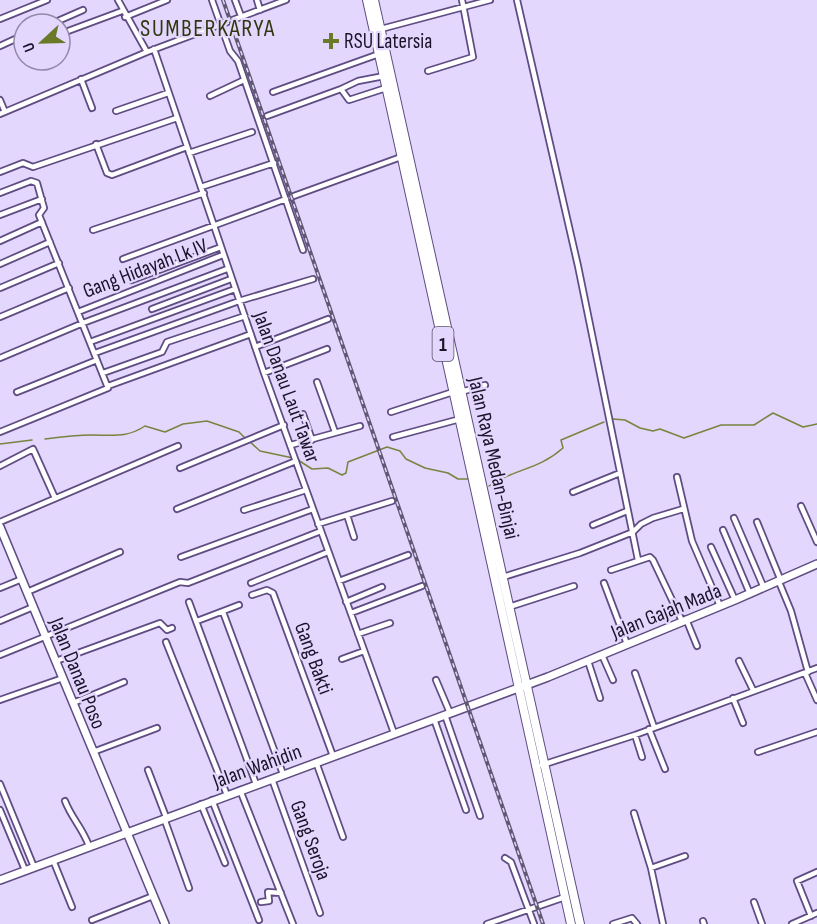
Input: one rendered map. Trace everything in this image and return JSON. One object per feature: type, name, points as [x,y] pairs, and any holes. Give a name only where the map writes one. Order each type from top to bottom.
[{"type":"main road","name":"Jalan Raya Medan-Binjai","points":[[367,0],[509,607],[523,686]]},
{"type":"main road","name":"Jalan Raya Medan-Binjai","points":[[374,0],[457,392],[460,418],[523,686],[571,924]]},
{"type":"main road","name":"Jalan Raya Medan-Binjai","points":[[540,766],[580,924]]},
{"type":"street","points":[[0,19],[47,0]]},
{"type":"street","points":[[117,0],[147,52]]},
{"type":"street","points":[[125,17],[167,0]]},
{"type":"street","points":[[212,0],[288,198],[303,250]]},
{"type":"street","points":[[235,0],[241,16]]},
{"type":"street","points":[[257,0],[260,10]]},
{"type":"street","points":[[0,100],[2,113],[154,49],[286,0]]},
{"type":"street","points":[[428,71],[473,57],[462,0]]},
{"type":"street","points":[[381,29],[490,0]]},
{"type":"street","points":[[517,0],[578,266],[638,560]]},
{"type":"street","points":[[72,15],[83,10]]},
{"type":"street","points":[[72,30],[122,11]]},
{"type":"street","name":"Jalan Danau Laut Tawar","points":[[154,49],[215,226],[227,269],[394,734]]},
{"type":"street","points":[[273,92],[379,54]]},
{"type":"street","points":[[267,116],[358,81],[384,76]]},
{"type":"street","points":[[81,80],[92,108]]},
{"type":"street","points":[[210,96],[244,80]]},
{"type":"street","points":[[341,89],[349,100],[386,88]]},
{"type":"street","points":[[116,111],[168,93]]},
{"type":"street","points":[[0,172],[23,163],[33,166],[177,118]]},
{"type":"street","points":[[189,153],[252,132]]},
{"type":"street","points":[[96,144],[107,173],[112,175],[187,147]]},
{"type":"street","points":[[123,259],[402,157]]},
{"type":"street","points":[[201,187],[274,163]]},
{"type":"street","points":[[0,193],[34,181],[44,208],[39,215],[108,386]]},
{"type":"street","points":[[93,230],[204,193]]},
{"type":"street","points":[[0,215],[42,199]]},
{"type":"street","points":[[0,241],[42,222]]},
{"type":"street","points":[[0,264],[50,242]]},
{"type":"street","points":[[132,280],[221,247]]},
{"type":"street","name":"Gang Hidayah Lk IV","points":[[78,312],[223,255]]},
{"type":"street","points":[[0,288],[59,263]]},
{"type":"street","points":[[0,358],[82,323],[227,269]]},
{"type":"street","points":[[152,309],[231,279]]},
{"type":"street","points":[[94,353],[239,301],[313,279]]},
{"type":"street","points":[[0,317],[69,288]]},
{"type":"street","points":[[90,342],[235,289]]},
{"type":"street","points":[[103,373],[162,352],[167,342],[244,316]]},
{"type":"street","points":[[255,347],[328,319]]},
{"type":"street","points":[[0,432],[106,390],[108,386],[251,334]]},
{"type":"street","points":[[264,373],[327,349]]},
{"type":"street","points":[[17,392],[98,360]]},
{"type":"street","points":[[317,382],[335,432]]},
{"type":"street","points":[[391,411],[484,386]]},
{"type":"street","points":[[303,414],[312,440]]},
{"type":"street","points":[[393,437],[460,418]]},
{"type":"street","points":[[180,468],[284,425]]},
{"type":"street","points":[[291,446],[360,426]]},
{"type":"street","points":[[0,524],[177,446]]},
{"type":"street","points":[[0,466],[33,449],[55,498]]},
{"type":"street","points":[[177,509],[296,460]]},
{"type":"street","points":[[573,492],[620,473]]},
{"type":"street","points":[[677,477],[692,541],[720,606]]},
{"type":"street","points":[[244,510],[306,490]]},
{"type":"street","points":[[318,524],[392,501]]},
{"type":"street","points":[[801,506],[817,542]]},
{"type":"street","points":[[181,557],[313,509]]},
{"type":"street","points":[[502,577],[580,553],[633,532],[647,521],[683,509]]},
{"type":"street","points":[[593,525],[627,511]]},
{"type":"street","points":[[347,514],[354,537]]},
{"type":"street","points":[[734,518],[764,588]]},
{"type":"street","points":[[757,522],[791,611],[817,700]]},
{"type":"street","name":"Jalan Danau Poso","points":[[0,524],[4,546],[22,579],[165,924]]},
{"type":"street","points":[[723,530],[750,594]]},
{"type":"street","points":[[0,655],[180,582],[188,583],[321,531]]},
{"type":"street","points":[[711,547],[735,600]]},
{"type":"street","points":[[27,592],[120,552]]},
{"type":"street","points":[[251,583],[328,552]]},
{"type":"street","points":[[339,581],[408,555]]},
{"type":"street","points":[[611,570],[650,557],[697,646]]},
{"type":"street","name":"Jalan Gajah Mada","points":[[523,686],[750,594],[817,564]]},
{"type":"street","points":[[0,588],[22,579]]},
{"type":"street","points":[[604,583],[627,644]]},
{"type":"street","points":[[351,614],[422,586]]},
{"type":"street","points":[[509,607],[574,586]]},
{"type":"street","points":[[346,602],[382,587]]},
{"type":"street","name":"Gang Bakti","points":[[252,595],[267,590],[273,593],[333,756]]},
{"type":"street","points":[[189,602],[197,621],[195,625],[256,784]]},
{"type":"street","points":[[197,621],[239,604]]},
{"type":"street","points":[[0,621],[33,608]]},
{"type":"street","points":[[223,612],[283,774]]},
{"type":"street","points":[[56,661],[160,623],[167,630],[172,628]]},
{"type":"street","points":[[358,634],[390,623]]},
{"type":"street","points":[[166,642],[227,795]]},
{"type":"street","points":[[342,659],[364,651]]},
{"type":"street","points":[[602,655],[613,680]]},
{"type":"street","points":[[588,661],[600,698]]},
{"type":"street","points":[[740,661],[753,690]]},
{"type":"street","points":[[540,766],[635,735],[817,668]]},
{"type":"street","points":[[635,673],[665,769]]},
{"type":"street","points":[[0,700],[63,678]]},
{"type":"street","points":[[436,680],[480,816]]},
{"type":"street","points":[[73,703],[124,682]]},
{"type":"street","name":"Jalan Wahidin","points":[[0,880],[523,686]]},
{"type":"street","points":[[733,698],[743,723]]},
{"type":"street","points":[[434,719],[466,810]]},
{"type":"street","points":[[93,752],[157,728]]},
{"type":"street","points":[[758,752],[817,732]]},
{"type":"street","points":[[635,735],[642,757]]},
{"type":"street","points":[[316,762],[343,837]]},
{"type":"street","points":[[148,770],[189,888]]},
{"type":"street","name":"Gang Seroja","points":[[272,778],[320,913]]},
{"type":"street","points":[[0,784],[34,867]]},
{"type":"street","points":[[240,790],[293,924]]},
{"type":"street","points":[[212,800],[259,920]]},
{"type":"street","points":[[65,801],[72,818],[80,824],[89,846]]},
{"type":"street","points":[[201,804],[225,863]]},
{"type":"street","points":[[11,810],[1,812],[25,870]]},
{"type":"street","points":[[634,813],[651,868],[663,924]]},
{"type":"street","points":[[651,868],[685,856]]},
{"type":"street","points":[[505,858],[511,862],[534,924]]},
{"type":"street","points":[[53,860],[72,907]]},
{"type":"street","points":[[811,916],[797,881],[817,872]]},
{"type":"street","points":[[261,902],[269,902],[268,892],[281,893]]},
{"type":"street","points":[[92,920],[153,896]]},
{"type":"street","points":[[487,924],[565,897]]},
{"type":"street","points":[[754,902],[762,924]]},
{"type":"street","points":[[792,924],[817,913]]},
{"type":"street","points":[[613,924],[632,918],[637,924]]},
{"type":"waterway","points":[[613,419],[625,420],[640,428],[653,431],[660,429],[684,438],[721,425],[754,425],[773,413],[803,427],[817,424]]},
{"type":"waterway","points":[[45,439],[80,435],[120,435],[145,426],[165,432],[183,424],[207,421],[239,432],[245,438]]},
{"type":"waterway","points":[[489,486],[544,461],[563,448],[561,440],[604,422]]},
{"type":"waterway","points":[[0,444],[32,440]]},
{"type":"waterway","points":[[249,441],[260,451],[293,458]]},
{"type":"waterway","points":[[298,460],[312,469],[328,468],[342,475],[346,473],[348,462],[387,447],[400,451],[406,459],[425,468],[448,473],[458,479],[469,479]]},
{"type":"railway","points":[[223,0],[543,924]]},
{"type":"place","name":"RSU Latersia","points":[[331,41]]},
{"type":"district","name":"SUMBERKARYA","points":[[208,28]]}]
